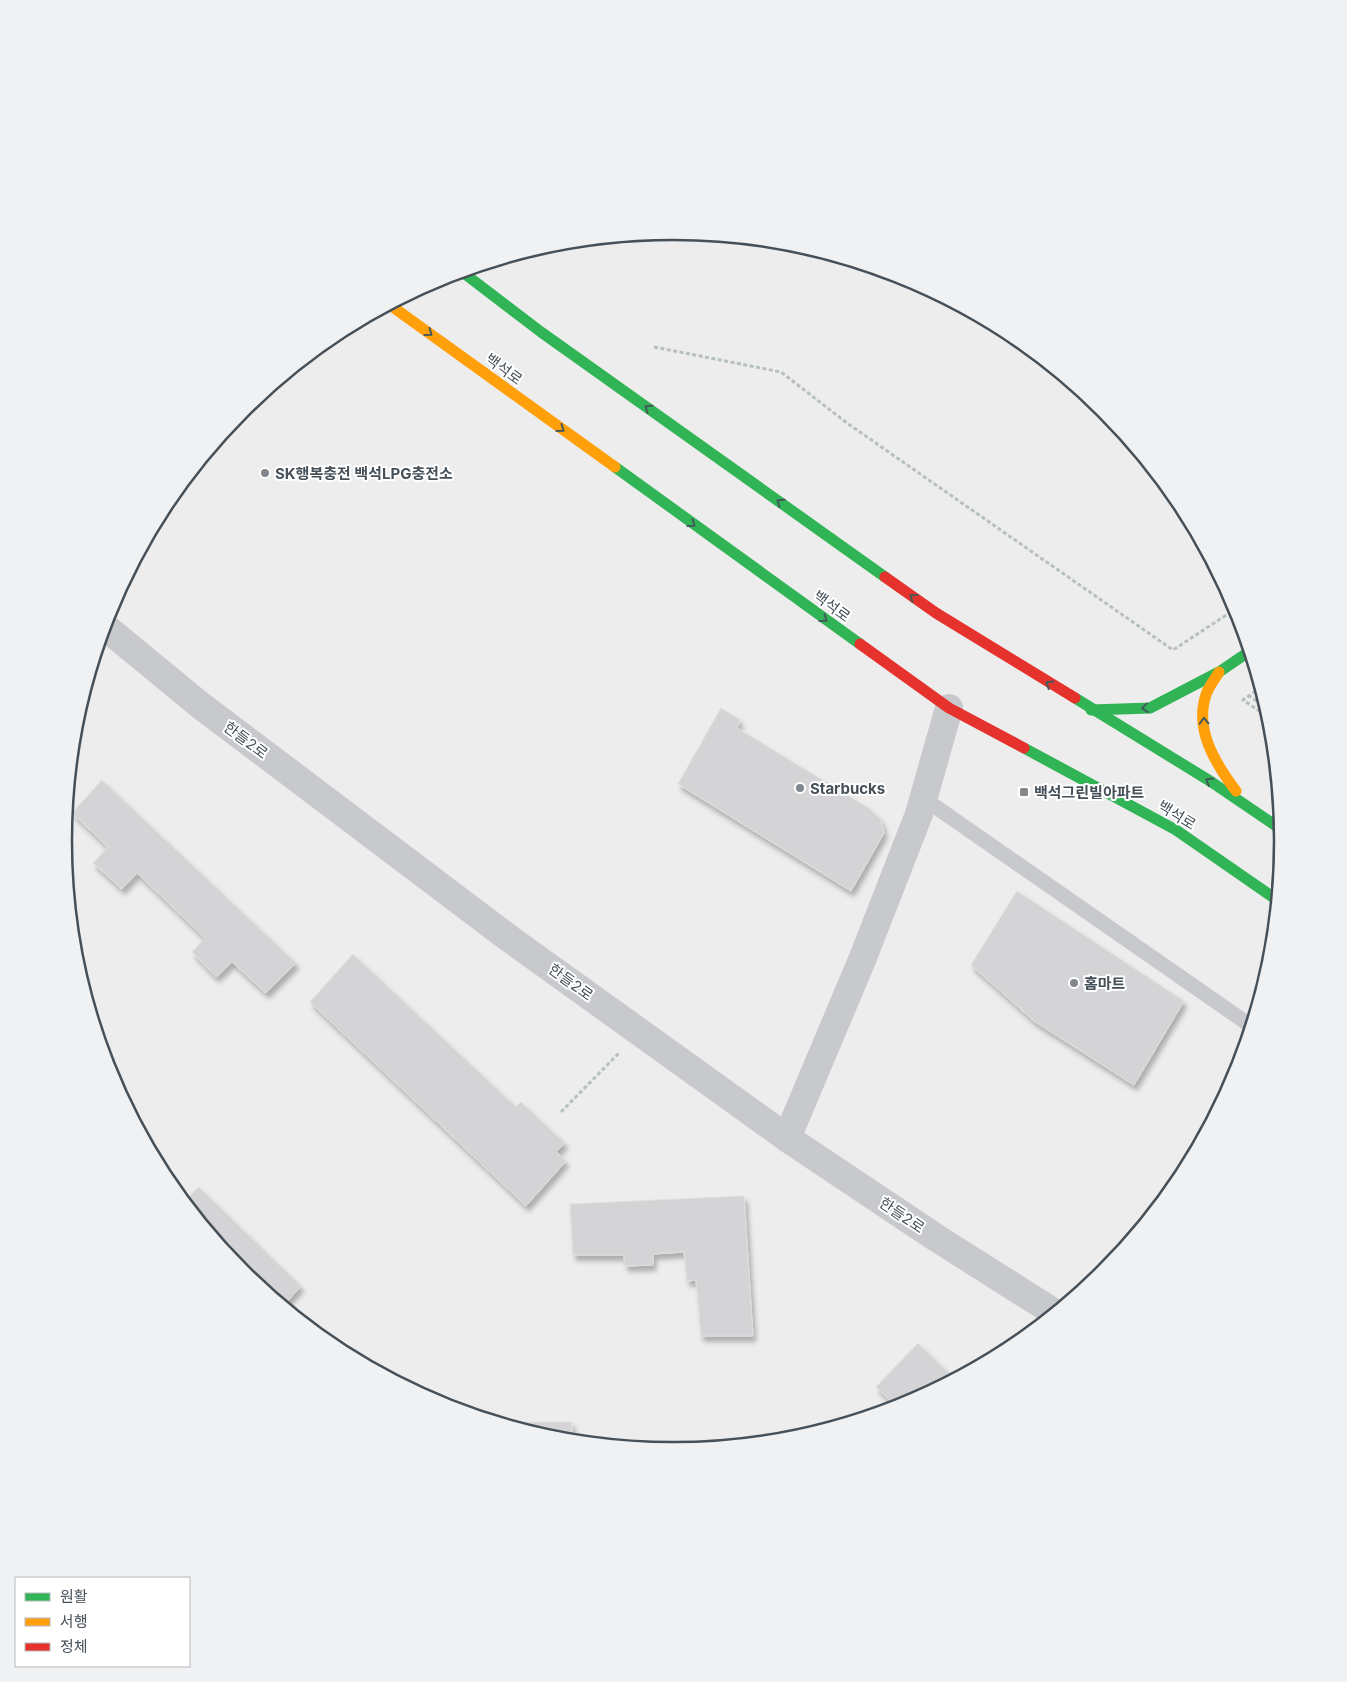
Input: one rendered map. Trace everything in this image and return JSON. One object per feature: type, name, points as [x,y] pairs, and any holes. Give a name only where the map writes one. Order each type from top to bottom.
[{"type":"main road","points":[[468,277],[541,332],[936,613],[1091,710],[1210,781],[1274,824]]},
{"type":"main road","name":"백석로","points":[[395,309],[949,708],[1176,830],[1271,895]]},
{"type":"main road","points":[[1091,710],[1150,708],[1219,672],[1245,654]]},
{"type":"main road","points":[[1219,672],[1207,692],[1203,712],[1204,735],[1216,766],[1249,808]]},
{"type":"street","name":"한들2로","points":[[110,631],[208,711],[510,938],[788,1138],[935,1238],[1049,1310]]},
{"type":"street","points":[[788,1138],[862,960],[919,814],[949,708]]},
{"type":"lane","points":[[922,798],[1246,1023]]},
{"type":"path","points":[[654,347],[781,372],[847,423],[1174,650],[1230,613]]},
{"type":"path","points":[[1255,691],[1243,700],[1260,711]]},
{"type":"path","points":[[1248,695],[1258,702]]},
{"type":"path","points":[[561,1112],[639,1031]]},
{"type":"building","points":[[721,708],[740,720],[737,728],[870,809],[881,820],[884,833],[851,891],[678,784]]},
{"type":"building","points":[[102,780],[296,963],[266,993],[232,962],[216,977],[192,952],[205,938],[137,873],[122,889],[93,863],[108,847],[73,814],[74,811]]},
{"type":"building","name":"홈마트","points":[[1017,891],[1184,1001],[1134,1085],[1034,1021],[971,965]]},
{"type":"building","points":[[353,954],[516,1107],[521,1102],[565,1143],[556,1152],[566,1161],[526,1206],[310,1002]]},
{"type":"building","points":[[199,1187],[301,1286],[287,1301],[249,1266],[222,1237],[189,1196]]},
{"type":"building","points":[[744,1196],[753,1336],[701,1336],[696,1280],[687,1281],[684,1252],[653,1254],[653,1265],[625,1266],[624,1255],[573,1255],[570,1204]]},
{"type":"building","points":[[918,1343],[950,1374],[891,1401],[876,1387]]},
{"type":"building","points":[[518,1422],[572,1422],[572,1433]]},
{"type":"traffic: fast","points":[[468,277],[541,332],[885,577]]},
{"type":"traffic: fast","points":[[615,467],[860,644]]},
{"type":"traffic: fast","points":[[1091,710],[1150,708],[1219,672],[1245,654]]},
{"type":"traffic: fast","points":[[1075,698],[1210,781],[1274,824]]},
{"type":"traffic: fast","points":[[1024,748],[1176,830],[1271,896]]},
{"type":"traffic: slow","points":[[395,309],[615,467]]},
{"type":"traffic: slow","points":[[1219,672],[1207,692],[1203,705],[1204,732],[1214,757],[1236,791]]},
{"type":"traffic: jam","points":[[885,577],[936,613],[1075,698]]},
{"type":"traffic: jam","points":[[860,644],[949,708],[1024,748]]},
{"type":"place","name":"SK행복충전 백석LPG충전소","points":[[265,473]]},
{"type":"place","name":"Starbucks","points":[[800,788]]},
{"type":"place","name":"백석그린빌아파트","points":[[1024,792]]},
{"type":"place","name":"홈마트","points":[[1074,983]]}]
